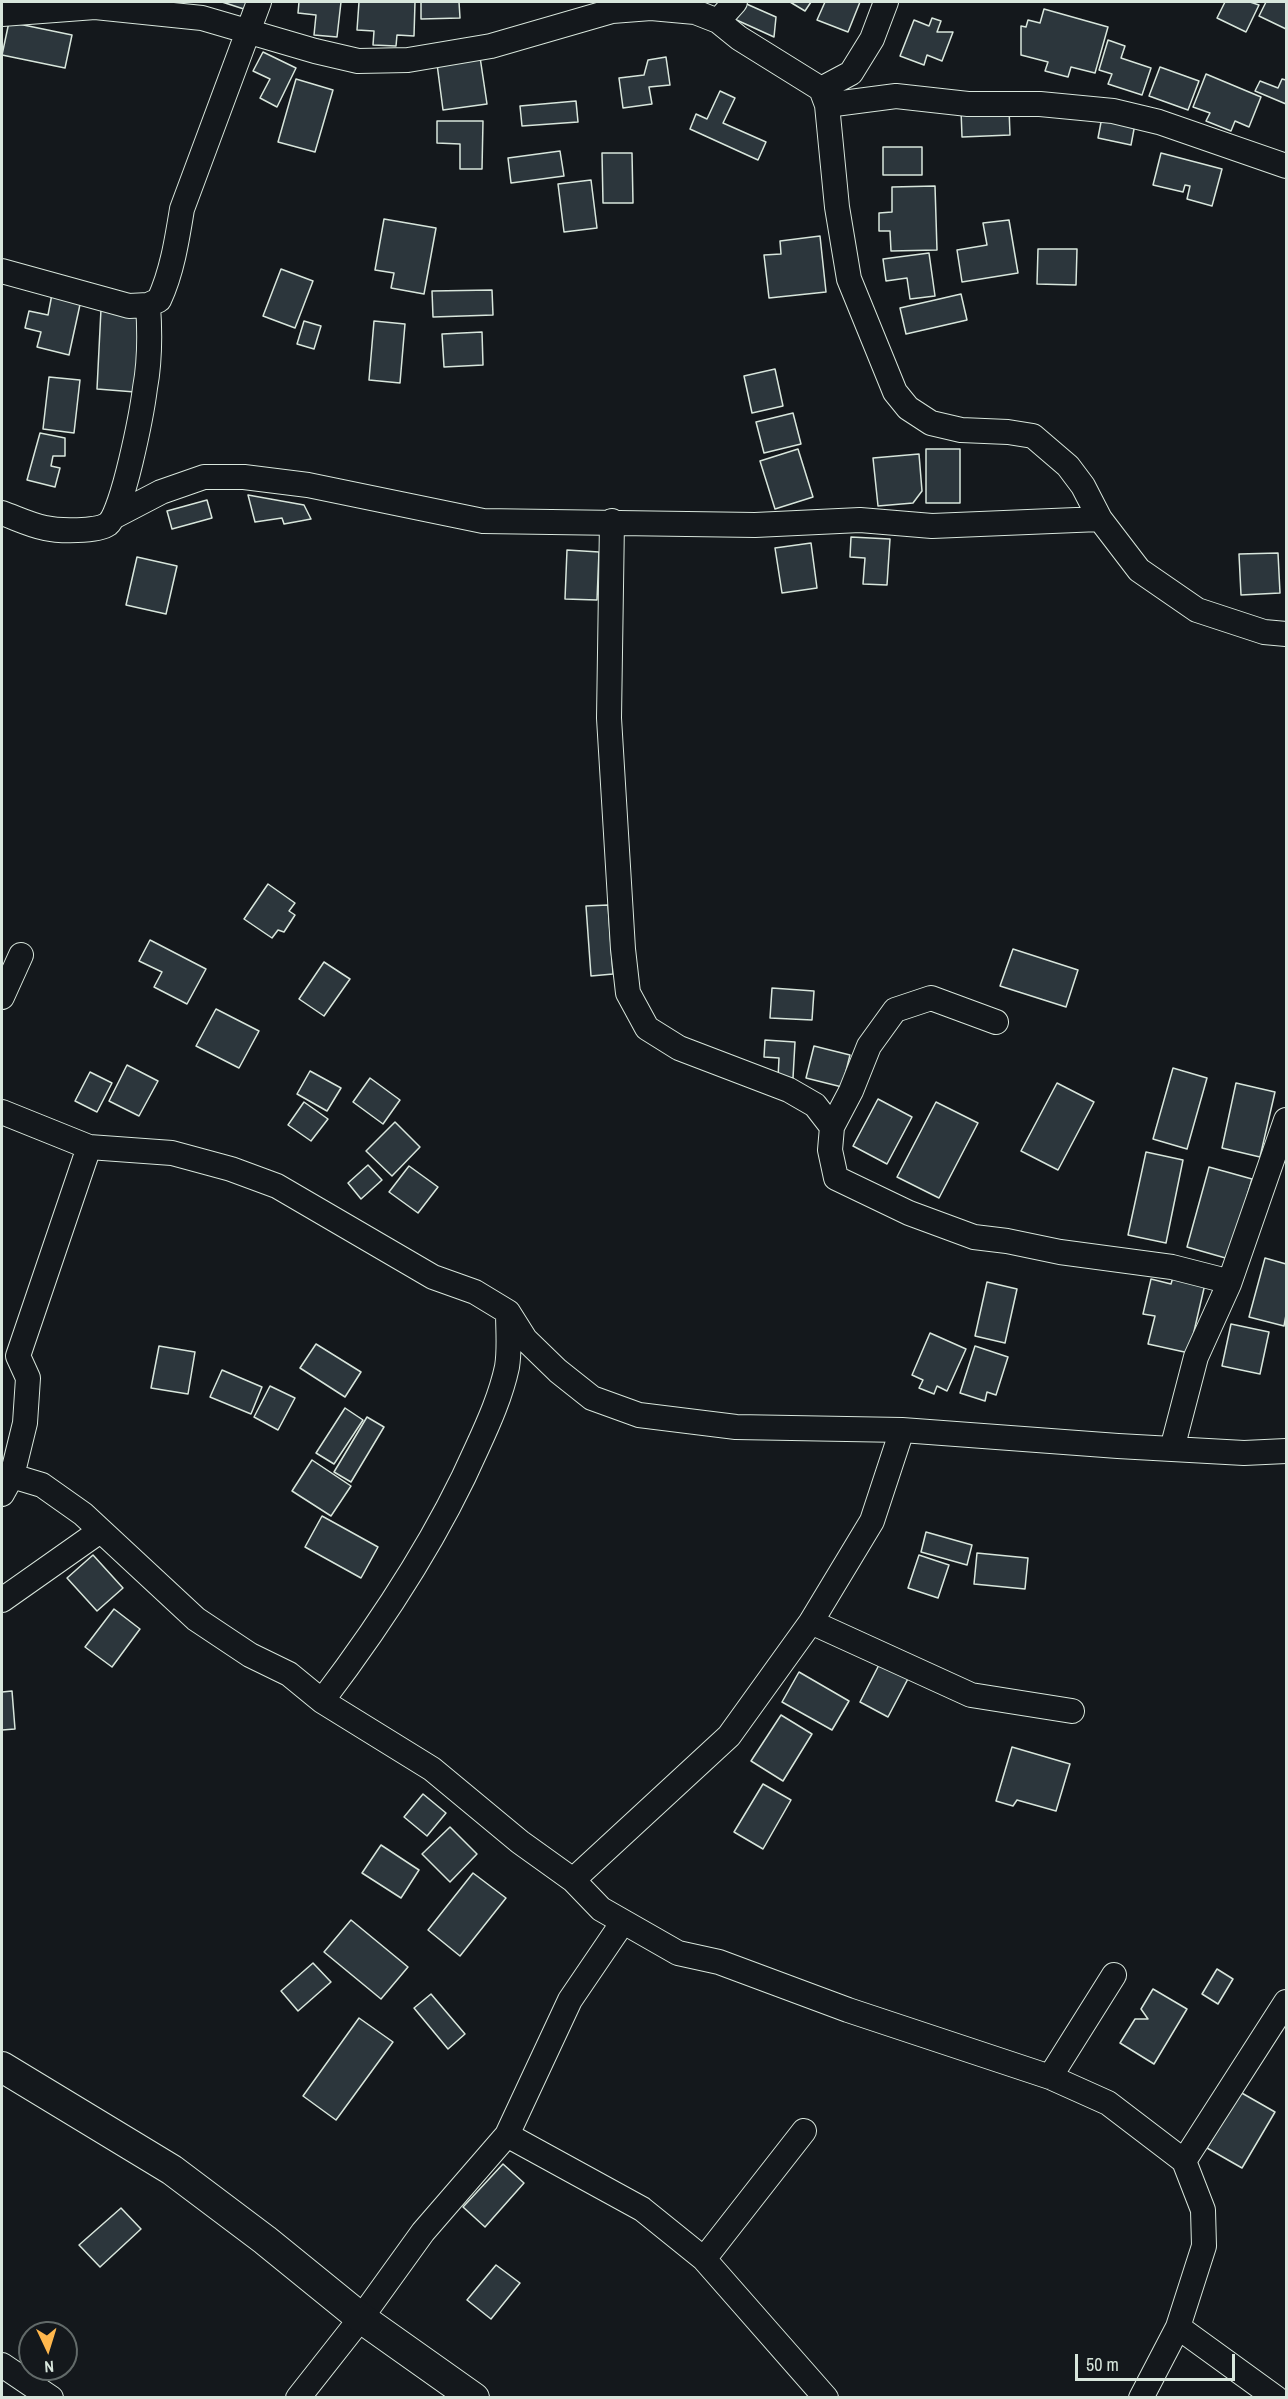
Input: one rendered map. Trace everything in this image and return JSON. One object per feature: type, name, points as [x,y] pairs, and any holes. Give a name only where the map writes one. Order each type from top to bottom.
[{"type":"main road","points":[[2,2067],[172,2170],[265,2240],[361,2318],[474,2397]]},
{"type":"street","points":[[2,271],[129,306],[148,305],[159,300],[177,244],[182,209],[259,2]]},
{"type":"street","points":[[718,21],[735,2]]},
{"type":"street","points":[[824,97],[851,73],[872,39],[885,2]]},
{"type":"street","points":[[2,14],[95,8],[202,18],[358,61],[408,60],[490,46],[612,11],[651,8],[695,12],[718,21],[824,97],[896,96],[968,104],[1040,104],[1113,111],[1159,122],[1287,166]]},
{"type":"street","points":[[824,97],[837,207],[849,279],[895,392],[908,408],[931,423],[961,430],[1008,432],[1033,436],[1068,466],[1083,486],[1100,519],[1138,570],[1197,610],[1264,632],[1287,634]]},
{"type":"street","points":[[115,516],[130,463],[146,387],[150,331],[148,305]]},
{"type":"street","points":[[2,513],[46,529],[90,530],[106,525],[115,516],[161,492],[204,477],[244,477],[308,485],[483,520],[755,525],[860,520],[932,526],[1100,519]]},
{"type":"street","points":[[612,522],[609,718],[623,949],[628,993],[647,1028],[679,1048],[789,1090],[815,1105],[832,1127]]},
{"type":"street","points":[[2,998],[21,955]]},
{"type":"street","points":[[996,1022],[931,998],[895,1010],[869,1047],[851,1091],[832,1127],[830,1150],[836,1178],[909,1213],[974,1237],[1007,1240],[1060,1252],[1172,1267],[1219,1279],[1229,1284]]},
{"type":"street","points":[[2,1112],[89,1147],[172,1154],[231,1169],[277,1186],[433,1277],[475,1292],[508,1312],[525,1339],[558,1371],[592,1398],[639,1415],[736,1427],[902,1430],[1244,1453],[1287,1451]]},
{"type":"street","points":[[1172,1449],[1196,1357],[1229,1284],[1286,1120]]},
{"type":"street","points":[[89,1147],[37,1296],[10,1353],[28,1378],[26,1423],[7,1485],[42,1485],[83,1514],[196,1619],[250,1655],[289,1674],[322,1701],[432,1769],[520,1842],[573,1880],[601,1909],[623,1922],[678,1953],[718,1962],[848,2010],[1050,2077],[1108,2103],[1184,2161],[1203,2210],[1204,2246],[1178,2327],[1142,2397]]},
{"type":"street","points":[[322,1701],[367,1642],[457,1494],[498,1396],[507,1366],[508,1312]]},
{"type":"street","points":[[573,1880],[729,1736],[811,1622],[872,1521],[902,1430]]},
{"type":"street","points":[[2,1600],[100,1531]]},
{"type":"street","points":[[811,1622],[971,1695],[1072,1711]]},
{"type":"street","points":[[298,2397],[361,2318],[423,2232],[507,2134],[570,2000],[623,1922]]},
{"type":"street","points":[[1050,2077],[1114,1975]]},
{"type":"street","points":[[1184,2161],[1287,2002]]},
{"type":"street","points":[[704,2259],[804,2131]]},
{"type":"street","points":[[507,2134],[642,2209],[704,2259],[826,2397]]},
{"type":"street","points":[[1178,2327],[1276,2397]]},
{"type":"street","points":[[2,2365],[51,2397]]},
{"type":"building","points":[[222,2],[250,2],[247,10]]},
{"type":"building","points":[[299,2],[341,2],[337,37],[314,35],[316,15],[298,13]]},
{"type":"building","points":[[359,2],[415,2],[414,36],[397,35],[396,46],[373,45],[374,31],[357,30]]},
{"type":"building","points":[[421,2],[459,2],[460,18],[421,19]]},
{"type":"building","points":[[742,2],[776,17],[774,37],[730,17]]},
{"type":"building","points":[[790,2],[811,2],[805,11]]},
{"type":"building","points":[[825,2],[860,2],[848,32],[817,20]]},
{"type":"building","points":[[1225,2],[1250,2],[1259,5],[1246,32],[1217,18]]},
{"type":"building","points":[[1266,2],[1286,2],[1286,29],[1259,16]]},
{"type":"building","points":[[1044,9],[1108,27],[1095,73],[1071,67],[1068,77],[1045,71],[1048,62],[1021,55],[1021,26],[1026,27],[1028,20],[1040,23]]},
{"type":"building","points":[[932,18],[941,21],[937,32],[953,32],[942,61],[927,55],[924,65],[900,56],[914,20],[929,26]]},
{"type":"building","points":[[9,22],[72,35],[65,68],[2,55]]},
{"type":"building","points":[[1108,40],[1125,46],[1121,58],[1151,68],[1142,95],[1108,84],[1112,74],[1099,70]]},
{"type":"building","points":[[263,52],[296,68],[277,107],[260,98],[270,79],[253,71]]},
{"type":"building","points":[[480,57],[487,104],[443,110],[437,64]]},
{"type":"building","points":[[666,57],[670,85],[649,87],[652,104],[623,108],[619,78],[644,75],[648,60]]},
{"type":"building","points":[[1160,67],[1199,81],[1188,110],[1149,96]]},
{"type":"building","points":[[1206,74],[1261,97],[1249,127],[1235,121],[1231,131],[1206,121],[1210,113],[1193,107]]},
{"type":"building","points":[[296,79],[333,90],[315,152],[278,142]]},
{"type":"building","points":[[1282,79],[1286,80],[1286,104],[1255,91],[1260,81],[1278,88]]},
{"type":"building","points":[[720,91],[735,98],[723,123],[766,142],[758,160],[690,129],[696,114],[707,119]]},
{"type":"building","points":[[576,101],[578,122],[522,126],[520,106]]},
{"type":"building","points":[[1009,108],[1010,135],[962,137],[961,110]]},
{"type":"building","points":[[1102,117],[1135,124],[1131,145],[1098,138]]},
{"type":"building","points":[[437,121],[483,121],[482,169],[460,169],[460,144],[437,143]]},
{"type":"building","points":[[883,147],[922,147],[922,175],[883,175]]},
{"type":"building","points":[[560,151],[564,176],[511,183],[508,158]]},
{"type":"building","points":[[602,153],[632,153],[633,203],[603,203]]},
{"type":"building","points":[[1161,153],[1222,169],[1212,206],[1187,199],[1190,186],[1185,185],[1183,192],[1153,185]]},
{"type":"building","points":[[591,180],[597,228],[564,232],[558,184]]},
{"type":"building","points":[[935,186],[937,250],[891,251],[890,231],[879,231],[879,213],[892,212],[892,187]]},
{"type":"building","points":[[384,219],[436,228],[424,294],[391,288],[394,273],[375,270]]},
{"type":"building","points":[[1009,220],[1018,273],[962,282],[957,250],[987,245],[983,223]]},
{"type":"building","points":[[820,236],[826,292],[769,298],[764,255],[781,254],[780,241]]},
{"type":"building","points":[[1038,249],[1077,249],[1076,285],[1037,284]]},
{"type":"building","points":[[929,253],[935,296],[910,299],[907,278],[886,281],[883,259]]},
{"type":"building","points":[[281,269],[313,281],[295,328],[263,316]]},
{"type":"building","points":[[492,290],[493,315],[433,317],[432,291]]},
{"type":"building","points":[[52,294],[81,300],[69,355],[37,347],[41,332],[25,328],[29,311],[48,315]]},
{"type":"building","points":[[961,294],[967,320],[906,334],[900,308]]},
{"type":"building","points":[[101,309],[140,312],[135,392],[97,389]]},
{"type":"building","points":[[304,321],[321,326],[314,349],[297,344]]},
{"type":"building","points":[[374,321],[405,324],[400,383],[369,380]]},
{"type":"building","points":[[482,332],[483,365],[444,367],[442,334]]},
{"type":"building","points":[[775,369],[783,406],[752,413],[744,376]]},
{"type":"building","points":[[49,377],[80,380],[74,433],[43,429]]},
{"type":"building","points":[[793,413],[801,444],[764,453],[756,422]]},
{"type":"building","points":[[40,433],[65,438],[65,456],[53,456],[51,466],[60,468],[55,487],[27,480]]},
{"type":"building","points":[[798,449],[813,497],[775,509],[760,461]]},
{"type":"building","points":[[926,449],[960,449],[960,503],[926,503]]},
{"type":"building","points":[[919,454],[922,491],[913,503],[878,506],[873,458]]},
{"type":"building","points":[[248,495],[304,505],[311,519],[284,524],[282,518],[255,522]]},
{"type":"building","points":[[207,500],[212,518],[172,529],[167,511]]},
{"type":"building","points":[[851,537],[890,539],[887,585],[863,584],[865,558],[850,557]]},
{"type":"building","points":[[811,543],[817,588],[782,593],[775,548]]},
{"type":"building","points":[[567,550],[599,552],[597,600],[565,599]]},
{"type":"building","points":[[1278,553],[1280,593],[1241,595],[1239,554]]},
{"type":"building","points":[[137,557],[177,566],[166,614],[126,605]]},
{"type":"building","points":[[268,884],[295,903],[289,911],[295,915],[284,932],[278,930],[272,938],[244,919]]},
{"type":"building","points":[[608,905],[613,974],[591,976],[586,906]]},
{"type":"building","points":[[150,940],[206,969],[187,1004],[154,987],[162,972],[139,961]]},
{"type":"building","points":[[1013,949],[1078,970],[1066,1007],[1000,986]]},
{"type":"building","points":[[324,962],[350,979],[324,1016],[299,999]]},
{"type":"building","points":[[772,988],[814,991],[812,1020],[770,1018]]},
{"type":"building","points":[[216,1009],[259,1031],[239,1068],[196,1046]]},
{"type":"building","points":[[765,1040],[795,1042],[793,1078],[778,1078],[779,1058],[764,1057]]},
{"type":"building","points":[[814,1046],[850,1055],[842,1087],[806,1078]]},
{"type":"building","points":[[127,1065],[158,1081],[139,1116],[109,1101]]},
{"type":"building","points":[[1173,1068],[1207,1078],[1187,1149],[1153,1139]]},
{"type":"building","points":[[310,1071],[341,1088],[327,1111],[297,1094]]},
{"type":"building","points":[[90,1072],[112,1083],[97,1112],[75,1101]]},
{"type":"building","points":[[370,1078],[400,1100],[383,1124],[353,1102]]},
{"type":"building","points":[[1057,1083],[1094,1102],[1058,1170],[1021,1151]]},
{"type":"building","points":[[1236,1083],[1275,1092],[1260,1157],[1222,1148]]},
{"type":"building","points":[[878,1099],[912,1117],[887,1164],[853,1146]]},
{"type":"building","points":[[304,1102],[328,1119],[311,1141],[288,1125]]},
{"type":"building","points":[[936,1102],[978,1123],[939,1198],[897,1177]]},
{"type":"building","points":[[395,1122],[420,1147],[392,1176],[366,1151]]},
{"type":"building","points":[[1146,1152],[1183,1160],[1166,1243],[1128,1235]]},
{"type":"building","points":[[368,1165],[382,1180],[361,1199],[348,1183]]},
{"type":"building","points":[[409,1166],[438,1187],[418,1213],[389,1192]]},
{"type":"building","points":[[1209,1167],[1252,1179],[1229,1259],[1187,1247]]},
{"type":"building","points":[[1265,1258],[1286,1264],[1284,1326],[1249,1317]]},
{"type":"building","points":[[1173,1277],[1205,1284],[1189,1353],[1148,1344],[1155,1316],[1143,1314],[1151,1279],[1171,1284]]},
{"type":"building","points":[[987,1282],[1017,1289],[1005,1343],[975,1336]]},
{"type":"building","points":[[1231,1324],[1269,1332],[1260,1374],[1222,1366]]},
{"type":"building","points":[[930,1333],[966,1349],[947,1391],[937,1386],[934,1394],[919,1388],[923,1380],[912,1375]]},
{"type":"building","points":[[316,1344],[361,1372],[345,1397],[300,1368]]},
{"type":"building","points":[[159,1346],[195,1352],[188,1394],[151,1388]]},
{"type":"building","points":[[975,1346],[1008,1357],[996,1395],[987,1392],[985,1401],[960,1393]]},
{"type":"building","points":[[222,1370],[262,1387],[251,1414],[210,1397]]},
{"type":"building","points":[[270,1386],[295,1398],[278,1430],[254,1417]]},
{"type":"building","points":[[345,1408],[363,1420],[334,1464],[316,1453]]},
{"type":"building","points":[[367,1417],[384,1427],[351,1482],[334,1472]]},
{"type":"building","points":[[312,1460],[351,1486],[331,1516],[292,1491]]},
{"type":"building","points":[[322,1516],[378,1547],[361,1578],[305,1547]]},
{"type":"building","points":[[926,1532],[972,1545],[967,1565],[921,1552]]},
{"type":"building","points":[[977,1553],[1028,1558],[1025,1589],[974,1584]]},
{"type":"building","points":[[93,1555],[123,1588],[97,1611],[67,1578]]},
{"type":"building","points":[[919,1555],[949,1565],[938,1598],[908,1588]]},
{"type":"building","points":[[114,1609],[140,1629],[112,1667],[85,1647]]},
{"type":"building","points":[[882,1659],[911,1673],[888,1717],[860,1702]]},
{"type":"building","points":[[799,1672],[849,1701],[832,1730],[782,1702]]},
{"type":"building","points":[[12,1691],[15,1729],[2,1730],[2,1692]]},
{"type":"building","points":[[781,1715],[812,1734],[783,1781],[751,1761]]},
{"type":"building","points":[[1012,1747],[1070,1764],[1056,1811],[1017,1800],[1013,1806],[996,1801]]},
{"type":"building","points":[[763,1784],[791,1800],[763,1849],[734,1832]]},
{"type":"building","points":[[423,1794],[446,1813],[427,1836],[404,1817]]},
{"type":"building","points":[[450,1827],[477,1854],[450,1882],[422,1854]]},
{"type":"building","points":[[381,1845],[419,1870],[401,1898],[362,1873]]},
{"type":"building","points":[[473,1873],[506,1898],[460,1956],[428,1930]]},
{"type":"building","points":[[351,1920],[408,1967],[381,1999],[324,1952]]},
{"type":"building","points":[[313,1963],[331,1982],[298,2011],[281,1991]]},
{"type":"building","points":[[1217,1969],[1233,1979],[1218,2004],[1202,1994]]},
{"type":"building","points":[[1153,1989],[1187,2009],[1154,2064],[1120,2043],[1135,2019],[1148,2019],[1141,2009]]},
{"type":"building","points":[[431,1994],[465,2034],[448,2049],[414,2008]]},
{"type":"building","points":[[359,2018],[393,2042],[336,2120],[303,2096]]},
{"type":"building","points":[[1240,2092],[1275,2112],[1242,2168],[1207,2148]]},
{"type":"building","points":[[503,2164],[524,2183],[485,2227],[463,2207]]},
{"type":"building","points":[[121,2208],[141,2229],[100,2267],[79,2245]]},
{"type":"building","points":[[496,2265],[520,2283],[491,2319],[467,2300]]}]
